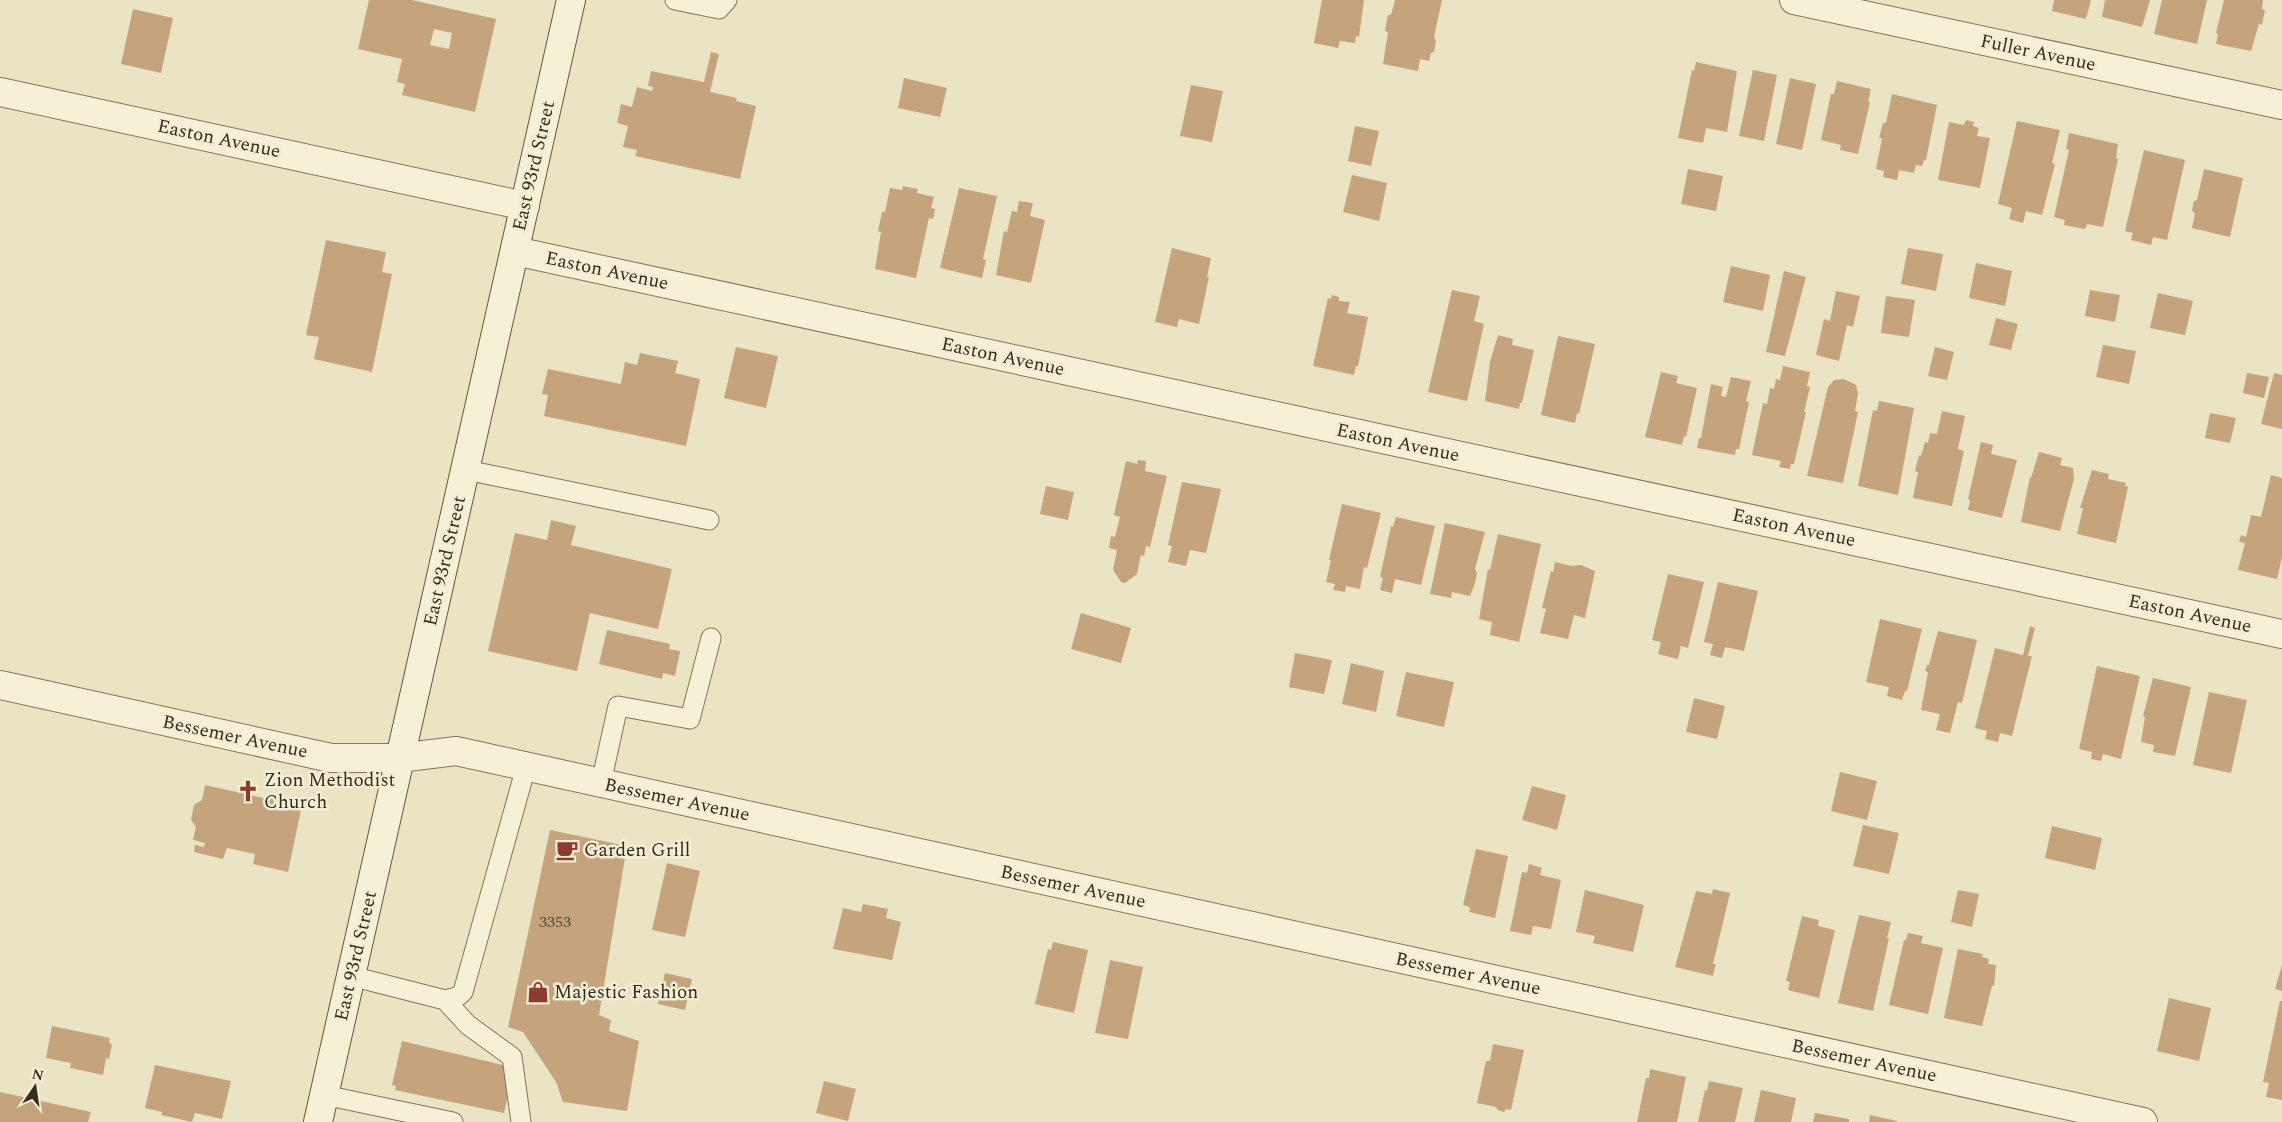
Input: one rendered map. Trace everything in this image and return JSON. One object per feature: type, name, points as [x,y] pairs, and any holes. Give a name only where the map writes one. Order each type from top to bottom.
[{"type":"street","name":"East 93rd Street","points":[[318,1122],[572,0]]},
{"type":"street","name":"Fuller Avenue","points":[[1794,0],[2282,105]]},
{"type":"street","name":"Easton Avenue","points":[[0,92],[525,206]]},
{"type":"street","name":"Easton Avenue","points":[[515,251],[2282,634]]},
{"type":"street","name":"Bessemer Avenue","points":[[0,685],[331,758],[399,758],[456,751],[2143,1122]]},
{"type":"lane","points":[[676,0],[719,9],[727,0]]},
{"type":"lane","points":[[466,470],[709,520]]},
{"type":"lane","points":[[601,783],[618,706],[690,719],[711,638]]},
{"type":"lane","points":[[351,976],[446,1000],[457,997],[463,992],[526,766]]},
{"type":"lane","points":[[446,1000],[468,1025],[512,1057],[521,1122]]},
{"type":"lane","points":[[324,1095],[452,1122]]},
{"type":"building","points":[[369,0],[412,0],[496,19],[475,112],[402,95],[405,84],[397,82],[402,59],[358,49]],"holes":[[[434,29],[452,33],[449,49],[430,45]]]},
{"type":"building","points":[[1322,0],[1364,0],[1359,37],[1356,36],[1355,43],[1340,41],[1338,48],[1314,43]]},
{"type":"building","points":[[1395,0],[1442,0],[1434,37],[1436,41],[1434,52],[1431,53],[1429,61],[1420,59],[1418,71],[1383,64],[1388,32],[1385,31],[1388,15],[1391,15]]},
{"type":"building","points":[[2054,0],[2091,0],[2086,19],[2052,11]]},
{"type":"building","points":[[2105,0],[2150,0],[2142,27],[2102,17]]},
{"type":"building","points":[[2162,0],[2207,0],[2197,44],[2154,34]]},
{"type":"building","points":[[2224,0],[2263,0],[2262,9],[2265,10],[2262,25],[2259,24],[2251,51],[2216,44],[2218,34],[2216,33]]},
{"type":"building","points":[[133,9],[173,18],[161,73],[121,64]]},
{"type":"building","points":[[711,52],[719,54],[710,92],[737,98],[736,101],[756,106],[740,179],[635,156],[637,150],[623,147],[628,126],[617,123],[621,104],[632,107],[637,87],[652,91],[653,87],[648,86],[651,71],[704,82]]},
{"type":"building","points":[[1696,62],[1737,71],[1727,132],[1706,128],[1703,143],[1678,138],[1692,70],[1694,71]]},
{"type":"building","points":[[1753,70],[1777,75],[1764,141],[1739,136]]},
{"type":"building","points":[[904,78],[947,88],[940,117],[898,108]]},
{"type":"building","points":[[1790,78],[1816,84],[1802,150],[1776,144]]},
{"type":"building","points":[[1837,81],[1871,89],[1868,102],[1870,102],[1858,154],[1840,150],[1841,145],[1821,140],[1831,94],[1834,94]]},
{"type":"building","points":[[1191,85],[1223,91],[1212,142],[1180,136]]},
{"type":"building","points":[[1892,94],[1937,105],[1926,160],[1924,160],[1922,166],[1916,165],[1914,173],[1899,170],[1897,180],[1883,177],[1884,171],[1876,169],[1882,138],[1879,138],[1883,123],[1886,123]]},
{"type":"building","points":[[1966,120],[1974,122],[1973,126],[1979,128],[1977,136],[1990,138],[1980,188],[1938,180],[1949,122],[1964,125]]},
{"type":"building","points":[[2017,121],[2060,130],[2052,163],[2055,164],[2042,215],[2026,211],[2023,223],[2009,219],[2012,208],[1998,204]]},
{"type":"building","points":[[1355,126],[1379,131],[1371,166],[1348,161]]},
{"type":"building","points":[[2069,133],[2118,144],[2116,158],[2118,159],[2103,227],[2087,224],[2085,229],[2064,225],[2065,220],[2054,217],[2069,150],[2066,149]]},
{"type":"building","points":[[2144,150],[2185,160],[2167,240],[2153,237],[2151,245],[2131,240],[2133,233],[2125,231]]},
{"type":"building","points":[[1688,169],[1723,176],[1716,211],[1681,204]]},
{"type":"building","points":[[2204,169],[2243,178],[2230,237],[2192,228],[2195,214],[2192,210],[2194,201],[2197,200]]},
{"type":"building","points":[[1352,175],[1387,183],[1379,221],[1343,212]]},
{"type":"building","points":[[903,186],[918,189],[917,193],[934,197],[931,208],[935,209],[933,219],[929,218],[916,278],[875,269],[881,232],[878,231],[882,212],[885,212],[890,188],[902,190]]},
{"type":"building","points":[[959,188],[997,196],[983,259],[986,260],[982,278],[940,268]]},
{"type":"building","points":[[1019,201],[1033,203],[1030,216],[1045,220],[1031,283],[996,275],[1004,231],[1007,232],[1012,211],[1017,212]]},
{"type":"building","points":[[326,240],[386,252],[382,272],[392,274],[372,372],[314,359],[319,337],[306,335]]},
{"type":"building","points":[[1172,248],[1211,258],[1199,324],[1179,319],[1177,327],[1155,322]]},
{"type":"building","points":[[1908,248],[1943,254],[1936,291],[1901,284]]},
{"type":"building","points":[[1976,263],[2012,271],[2005,306],[1969,298]]},
{"type":"building","points":[[1731,266],[1770,275],[1763,311],[1723,302]]},
{"type":"building","points":[[1784,271],[1806,277],[1785,356],[1766,352]]},
{"type":"building","points":[[1452,290],[1480,296],[1474,321],[1484,324],[1467,401],[1428,392]]},
{"type":"building","points":[[2090,290],[2120,295],[2115,322],[2085,316]]},
{"type":"building","points":[[1836,291],[1860,296],[1853,327],[1847,325],[1839,361],[1816,355],[1824,319],[1830,321]]},
{"type":"building","points":[[2158,293],[2193,301],[2185,335],[2150,328]]},
{"type":"building","points":[[1332,295],[1339,297],[1339,301],[1350,302],[1347,313],[1368,317],[1358,366],[1356,366],[1354,375],[1313,366],[1328,298],[1331,299]]},
{"type":"building","points":[[1886,296],[1915,300],[1909,337],[1881,333]]},
{"type":"building","points":[[1996,318],[2018,324],[2011,350],[1989,345]]},
{"type":"building","points":[[1498,335],[1513,339],[1512,345],[1534,350],[1519,409],[1485,401],[1490,362]]},
{"type":"building","points":[[1558,336],[1595,344],[1579,414],[1577,413],[1575,423],[1541,415]]},
{"type":"building","points":[[2103,345],[2136,351],[2129,384],[2096,377]]},
{"type":"building","points":[[736,347],[778,356],[766,408],[724,398]]},
{"type":"building","points":[[1935,347],[1954,352],[1947,380],[1928,376]]},
{"type":"building","points":[[640,353],[678,361],[675,373],[700,379],[686,446],[544,416],[548,395],[542,394],[548,369],[621,384],[625,362],[637,365]]},
{"type":"building","points":[[1783,366],[1810,372],[1807,386],[1810,387],[1804,412],[1806,412],[1794,464],[1791,464],[1790,469],[1779,467],[1781,461],[1752,455],[1763,403],[1767,404],[1770,388],[1774,389],[1776,379],[1780,380]]},
{"type":"building","points":[[1661,372],[1678,376],[1676,383],[1697,388],[1686,437],[1684,436],[1682,445],[1645,437]]},
{"type":"building","points":[[2247,373],[2269,377],[2264,398],[2243,393]]},
{"type":"building","points":[[2274,373],[2282,375],[2282,429],[2261,424]]},
{"type":"building","points":[[1731,377],[1751,381],[1746,401],[1749,402],[1739,449],[1736,449],[1735,455],[1697,448],[1699,438],[1701,438],[1711,384],[1723,387],[1721,396],[1726,397]]},
{"type":"building","points":[[1844,379],[1856,385],[1858,394],[1855,411],[1858,412],[1843,483],[1807,476],[1828,387],[1834,380]]},
{"type":"building","points":[[1879,401],[1914,408],[1898,495],[1858,486],[1873,410],[1877,411]]},
{"type":"building","points":[[1942,411],[1965,416],[1958,449],[1964,451],[1952,506],[1913,498],[1918,472],[1915,471],[1919,455],[1921,456],[1925,442],[1928,443],[1930,433],[1937,434]]},
{"type":"building","points":[[2210,413],[2236,418],[2230,443],[2205,438]]},
{"type":"building","points":[[1981,442],[1993,445],[1991,454],[2017,460],[2002,518],[1968,510],[1970,500],[1968,499]]},
{"type":"building","points":[[2039,452],[2062,458],[2060,465],[2073,468],[2074,479],[2060,531],[2021,522],[2030,477]]},
{"type":"building","points":[[1138,460],[1146,461],[1145,471],[1167,476],[1150,547],[1146,546],[1144,556],[1141,555],[1137,574],[1125,583],[1121,582],[1113,570],[1117,550],[1109,548],[1111,536],[1115,537],[1120,517],[1114,515],[1126,461],[1137,464]]},
{"type":"building","points":[[2092,470],[2109,474],[2108,479],[2126,483],[2125,486],[2128,487],[2116,543],[2077,534],[2083,508],[2080,508]]},
{"type":"building","points":[[2271,475],[2282,478],[2282,557],[2277,579],[2238,570],[2245,543],[2239,542],[2241,535],[2246,537],[2251,515],[2261,517]]},
{"type":"building","points":[[1182,482],[1221,489],[1206,553],[1190,550],[1186,566],[1168,562],[1172,546],[1168,545]]},
{"type":"building","points":[[1046,486],[1074,492],[1068,520],[1040,514]]},
{"type":"building","points":[[1342,504],[1381,513],[1367,568],[1364,567],[1360,589],[1346,586],[1345,592],[1333,590],[1335,584],[1326,582]]},
{"type":"building","points":[[1396,517],[1435,526],[1421,585],[1395,579],[1392,593],[1380,590],[1383,578],[1380,577],[1391,526],[1393,527]]},
{"type":"building","points":[[551,520],[576,526],[571,545],[672,569],[658,629],[590,613],[577,671],[488,651],[515,533],[547,540]]},
{"type":"building","points":[[1445,523],[1485,532],[1475,569],[1477,573],[1475,583],[1470,596],[1452,592],[1451,598],[1430,594]]},
{"type":"building","points":[[1498,534],[1541,544],[1519,642],[1490,635],[1492,622],[1479,619],[1488,569],[1490,570]]},
{"type":"building","points":[[1555,562],[1572,566],[1581,565],[1595,571],[1585,618],[1574,615],[1568,639],[1540,633],[1546,609],[1542,608]]},
{"type":"building","points":[[1668,574],[1704,582],[1688,648],[1681,646],[1678,659],[1658,654],[1661,642],[1652,640]]},
{"type":"building","points":[[1718,582],[1758,591],[1744,651],[1725,647],[1722,658],[1710,655],[1713,644],[1704,642]]},
{"type":"building","points":[[1081,613],[1131,628],[1121,663],[1071,649]]},
{"type":"building","points":[[1880,619],[1922,629],[1907,691],[1905,691],[1902,700],[1887,696],[1889,687],[1866,682]]},
{"type":"building","points":[[2030,626],[2035,628],[2028,656],[2032,656],[2012,736],[2000,733],[1998,742],[1985,739],[1987,731],[1975,728],[1995,648],[2023,655]]},
{"type":"building","points":[[607,630],[670,644],[669,649],[680,651],[675,676],[663,673],[662,679],[599,664]]},
{"type":"building","points":[[1938,631],[1977,640],[1962,703],[1958,702],[1950,733],[1936,730],[1940,714],[1921,710],[1928,672],[1925,671],[1927,665],[1929,665]]},
{"type":"building","points":[[1295,653],[1332,660],[1324,694],[1289,687]]},
{"type":"building","points":[[1351,663],[1384,671],[1376,712],[1342,704]]},
{"type":"building","points":[[2097,666],[2140,676],[2121,759],[2103,754],[2101,761],[2091,759],[2092,752],[2079,749]]},
{"type":"building","points":[[1406,672],[1454,682],[1444,727],[1396,716]]},
{"type":"building","points":[[2153,678],[2191,687],[2175,756],[2153,752],[2154,745],[2141,742],[2145,717],[2143,716]]},
{"type":"building","points":[[2209,692],[2247,700],[2231,773],[2193,765]]},
{"type":"building","points":[[1694,698],[1725,706],[1717,739],[1686,732]]},
{"type":"building","points":[[1840,772],[1877,781],[1867,820],[1831,811]]},
{"type":"building","points":[[205,785],[268,799],[268,795],[302,805],[288,872],[253,864],[255,854],[227,848],[223,859],[194,852],[195,845],[204,847],[205,843],[193,840],[196,827],[191,820],[194,805],[202,800]]},
{"type":"building","points":[[1532,786],[1566,795],[1557,830],[1522,820]]},
{"type":"building","points":[[1863,825],[1899,833],[1889,874],[1853,866]]},
{"type":"building","points":[[2052,826],[2102,838],[2095,870],[2045,858]]},
{"type":"building","points":[[550,830],[627,846],[599,1015],[611,1020],[609,1031],[639,1041],[627,1111],[563,1102],[556,1082],[523,1032],[508,1027]]},
{"type":"building","points":[[1476,849],[1508,856],[1495,918],[1469,912],[1470,907],[1463,905]]},
{"type":"building","points":[[667,863],[700,871],[685,937],[652,930]]},
{"type":"building","points":[[1529,864],[1542,868],[1540,875],[1561,880],[1551,929],[1533,926],[1531,935],[1510,931],[1522,872],[1527,873]]},
{"type":"building","points":[[1713,889],[1730,893],[1713,964],[1716,964],[1713,976],[1675,967],[1696,891],[1712,894]]},
{"type":"building","points":[[1585,890],[1644,905],[1633,952],[1593,943],[1595,936],[1576,932]]},
{"type":"building","points":[[1958,890],[1979,894],[1972,927],[1951,922]]},
{"type":"building","points":[[863,904],[888,909],[886,918],[901,922],[892,960],[833,949],[843,908],[861,912]]},
{"type":"building","points":[[1859,915],[1891,922],[1873,1011],[1838,1003]]},
{"type":"building","points":[[1802,916],[1819,920],[1818,926],[1835,930],[1819,998],[1788,990],[1790,982],[1786,981]]},
{"type":"building","points":[[1908,933],[1923,936],[1921,943],[1943,948],[1928,1014],[1889,1005],[1904,940],[1906,940]]},
{"type":"building","points":[[1053,942],[1088,950],[1074,1013],[1035,1004],[1048,949],[1051,950]]},
{"type":"building","points":[[1958,949],[1983,954],[1982,957],[1989,959],[1988,964],[1996,965],[1994,986],[1992,986],[1982,1026],[1944,1018]]},
{"type":"building","points":[[1110,960],[1143,967],[1128,1039],[1095,1033]]},
{"type":"building","points":[[2282,965],[2282,991],[2275,989]]},
{"type":"building","points":[[665,973],[692,979],[685,1010],[658,1004]]},
{"type":"building","points":[[2169,998],[2211,1008],[2199,1061],[2157,1051]]},
{"type":"building","points":[[2280,1001],[2282,1001],[2282,1100],[2266,1097],[2269,1083],[2263,1082]]},
{"type":"building","points":[[52,1026],[110,1038],[109,1043],[112,1044],[109,1059],[106,1058],[103,1075],[70,1068],[71,1063],[46,1058]]},
{"type":"building","points":[[402,1041],[511,1067],[513,1072],[504,1113],[395,1090],[396,1086],[392,1085]]},
{"type":"building","points":[[1493,1044],[1524,1050],[1511,1110],[1506,1109],[1504,1112],[1496,1107],[1477,1103],[1486,1061],[1490,1061]]},
{"type":"building","points":[[155,1065],[231,1081],[222,1119],[195,1113],[192,1122],[161,1115],[162,1112],[145,1108]]},
{"type":"building","points":[[1650,1069],[1686,1077],[1677,1122],[1637,1122],[1646,1078],[1649,1078]]},
{"type":"building","points":[[824,1081],[856,1089],[848,1121],[816,1113]]},
{"type":"building","points":[[1709,1081],[1743,1088],[1735,1122],[1698,1122],[1705,1090],[1707,1090]]},
{"type":"building","points":[[1761,1090],[1796,1098],[1791,1122],[1754,1122]]},
{"type":"building","points":[[0,1092],[91,1112],[88,1122],[0,1122]]},
{"type":"building","points":[[1815,1113],[1849,1119],[1849,1122],[1813,1122]]},
{"type":"building","points":[[1870,1115],[1897,1121],[1897,1122],[1869,1122]]},
{"type":"place","name":"Zion Methodist Church","points":[[248,791]]},
{"type":"place","name":"Garden Grill","points":[[567,850]]},
{"type":"place","name":"Majestic Fashion","points":[[538,992]]}]
